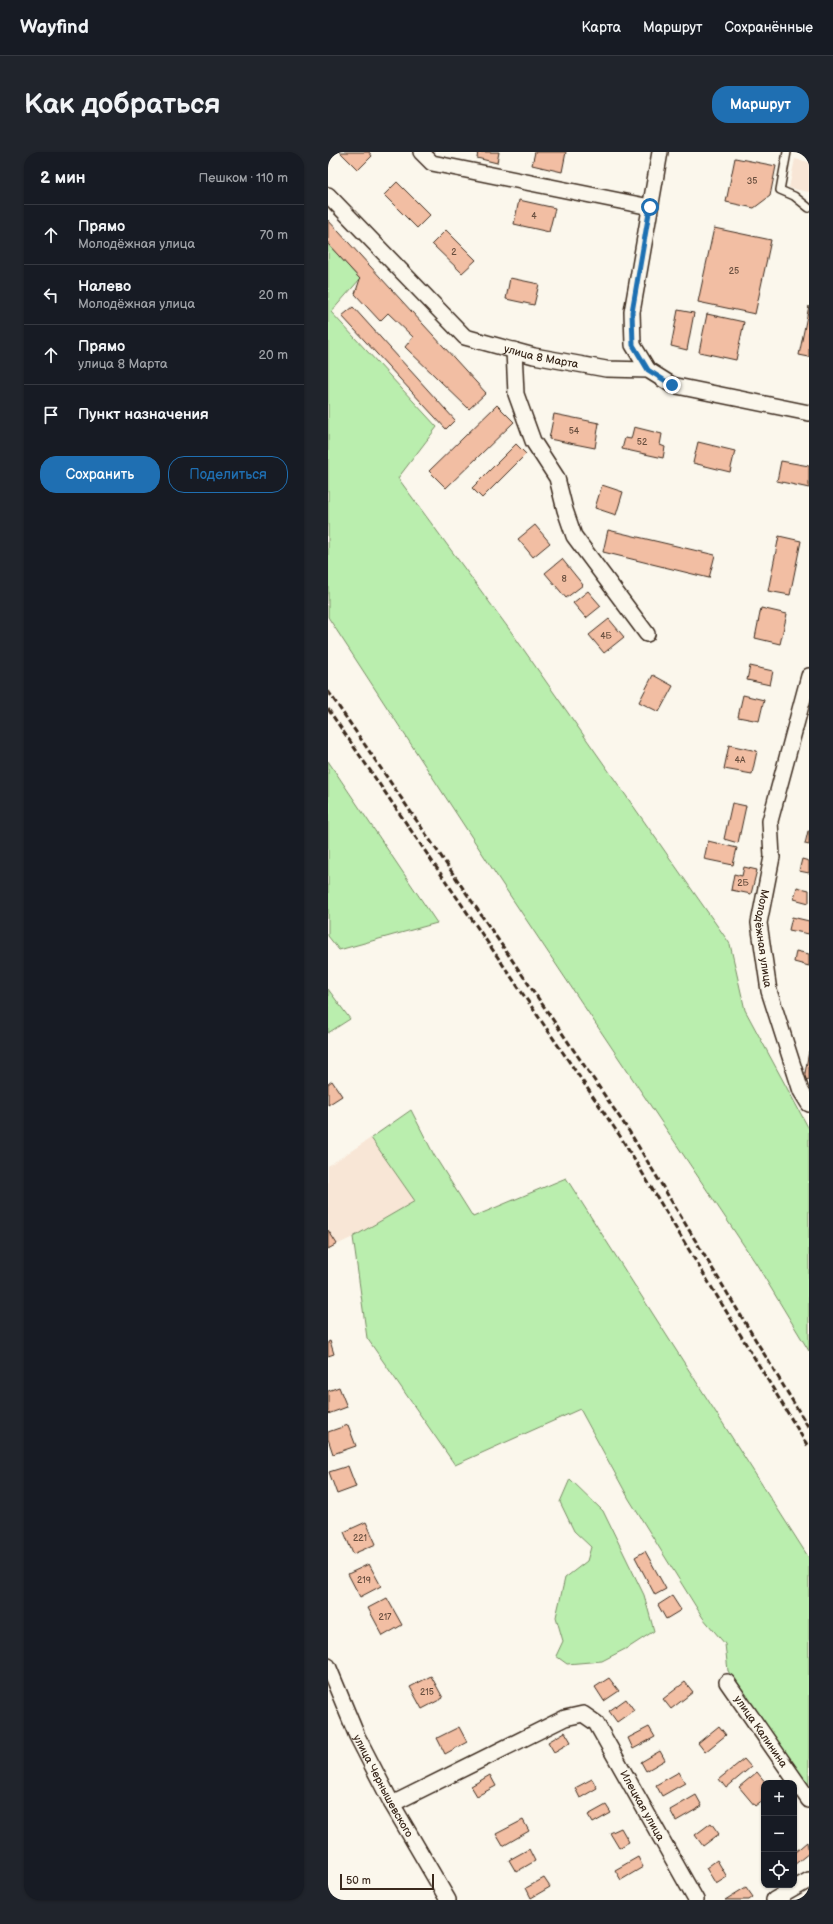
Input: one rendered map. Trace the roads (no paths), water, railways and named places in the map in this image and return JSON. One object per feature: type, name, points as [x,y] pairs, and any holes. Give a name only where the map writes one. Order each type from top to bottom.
[{"type":"street","points":[[421,152],[432,163],[650,207]]},
{"type":"street","points":[[660,152],[632,312],[633,345],[648,370],[672,385],[809,414]]},
{"type":"street","name":"улица 8 Марта","points":[[328,195],[465,337],[534,356],[606,369],[648,370]]},
{"type":"street","points":[[514,350],[516,394],[533,441],[557,478],[565,510],[574,536],[647,634]]},
{"type":"street","name":"Молодёжная улица","points":[[809,676],[770,821],[772,857],[759,923],[770,991],[801,1091],[809,1104]]},
{"type":"street","name":"улица Чернышевского","points":[[328,1666],[357,1736],[392,1804],[448,1900]]},
{"type":"street","name":"улица Калинина","points":[[727,1682],[809,1800]]},
{"type":"street","name":"Илецкая улица","points":[[392,1804],[566,1718],[583,1714],[596,1723],[696,1900]]},
{"type":"street","points":[[774,1900],[809,1880]]},
{"type":"lane","points":[[787,152],[780,190],[794,196],[809,208]]},
{"type":"railway","points":[[328,691],[629,1131],[809,1428]]},
{"type":"railway","points":[[328,709],[620,1136],[809,1448]]}]
